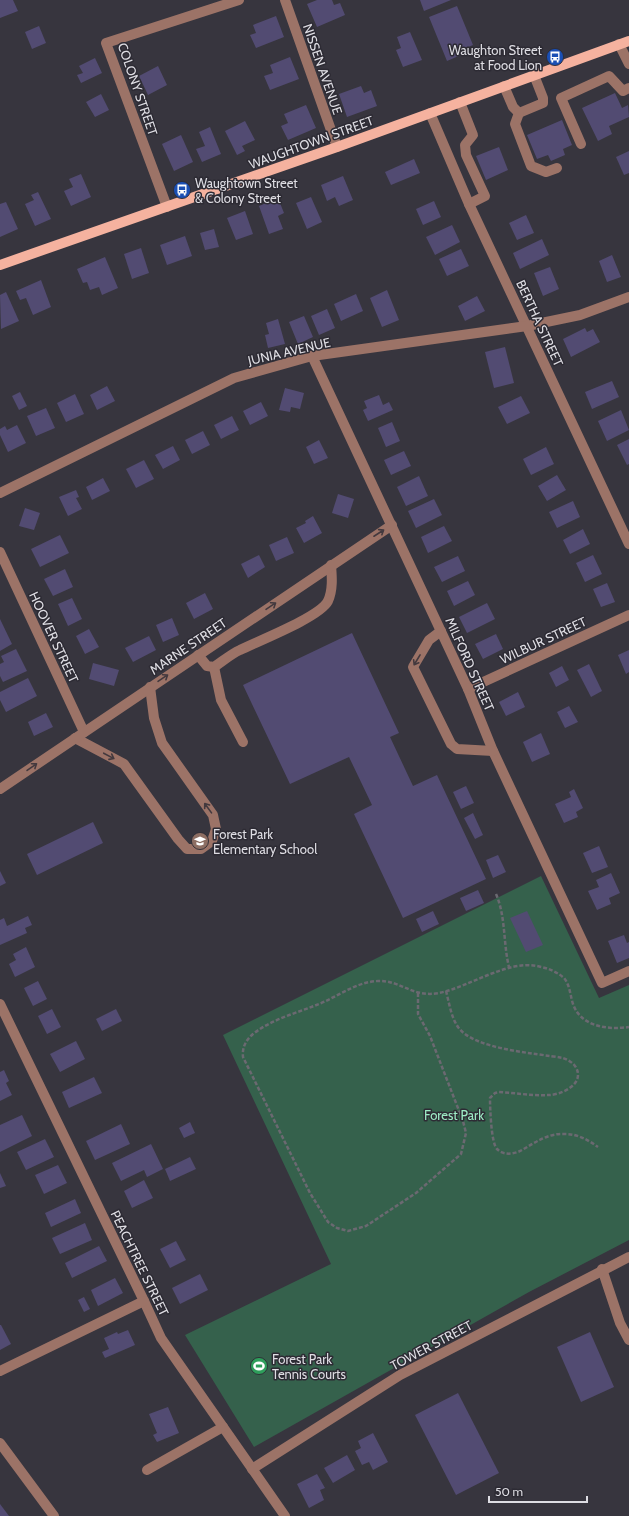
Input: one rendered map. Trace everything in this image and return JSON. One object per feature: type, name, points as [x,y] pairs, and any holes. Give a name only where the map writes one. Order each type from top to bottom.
[{"type":"main road","name":"WAUGHTOWN STREET","points":[[0,265],[337,147],[624,43]]},
{"type":"street","name":"COLONY STREET","points":[[167,207],[106,43],[240,0]]},
{"type":"street","name":"NISSEN AVENUE","points":[[285,0],[337,147]]},
{"type":"street","points":[[624,43],[629,64]]},
{"type":"street","points":[[534,75],[543,98],[542,102],[519,113],[515,124],[531,166],[546,172],[557,168]]},
{"type":"street","points":[[581,144],[561,98],[609,76],[623,91],[629,88]]},
{"type":"street","points":[[504,86],[513,107],[519,113]]},
{"type":"street","points":[[460,102],[473,135],[465,145],[466,155],[486,196],[469,204]]},
{"type":"street","name":"BERTHA STREET","points":[[430,113],[469,204],[629,544]]},
{"type":"street","points":[[450,162],[466,155]]},
{"type":"street","name":"JUNIA AVENUE","points":[[0,493],[234,378],[312,356],[527,326],[580,315],[629,297]]},
{"type":"street","name":"MILFORD STREET","points":[[312,356],[468,689],[493,751],[602,983],[629,971]]},
{"type":"street","name":"MARNE STREET","points":[[0,789],[392,525]]},
{"type":"street","name":"HOOVER STREET","points":[[0,552],[84,732]]},
{"type":"street","points":[[198,655],[207,666],[214,667],[238,651],[321,610],[328,602],[332,583],[331,565]]},
{"type":"street","name":"WILBUR STREET","points":[[468,689],[629,615]]},
{"type":"street","points":[[441,631],[429,640],[413,667],[450,744],[457,749],[493,751]]},
{"type":"street","points":[[214,667],[221,700],[242,742]]},
{"type":"street","points":[[75,738],[124,764],[178,839],[188,849],[201,849],[212,841],[216,830],[213,815],[162,743],[154,718],[150,687]]},
{"type":"street","name":"PEACHTREE STREET","points":[[0,1004],[161,1338],[285,1516]]},
{"type":"street","name":"TOWER STREET","points":[[252,1469],[400,1375],[629,1256]]},
{"type":"street","points":[[602,1269],[620,1323],[629,1340]]},
{"type":"street","points":[[0,1371],[144,1300]]},
{"type":"street","points":[[147,1470],[223,1427]]},
{"type":"street","points":[[0,1443],[54,1516]]},
{"type":"path","points":[[496,894],[503,914],[506,954],[510,967]]},
{"type":"path","points":[[418,993],[418,1014],[430,1036],[463,1121],[466,1133],[461,1154],[416,1193],[366,1226],[348,1231],[337,1228],[328,1222],[310,1192],[243,1057],[242,1051],[244,1044],[252,1034],[266,1025],[321,1004],[357,985],[379,981],[392,983],[424,995],[454,989],[510,967],[534,965],[548,968],[565,979],[576,1010],[582,1018],[603,1028],[629,1027]]},
{"type":"path","points":[[446,991],[457,1026],[464,1034],[477,1041],[494,1047],[570,1060],[578,1072],[578,1078],[575,1084],[565,1090],[551,1095],[495,1093],[490,1098],[490,1104],[496,1149],[504,1153],[513,1154],[535,1141],[551,1135],[564,1134],[576,1135],[598,1147]]},
{"type":"green space","name":"Forest Park","points":[[541,876],[599,998],[629,985],[629,1240],[529,1292],[254,1447],[185,1335],[331,1264],[223,1035]]},
{"type":"building","points":[[0,0],[13,0],[18,11],[0,18]]},
{"type":"building","points":[[317,0],[332,0],[334,5],[340,3],[345,15],[317,27],[307,4]]},
{"type":"building","points":[[420,0],[451,0],[424,11]]},
{"type":"building","points":[[457,6],[473,45],[466,48],[468,52],[447,61],[429,17]]},
{"type":"building","points":[[276,16],[284,37],[256,48],[250,35],[256,33],[253,25]]},
{"type":"building","points":[[39,26],[46,43],[32,49],[25,32]]},
{"type":"building","points":[[410,32],[422,60],[403,67],[396,50],[401,48],[397,37]]},
{"type":"building","points":[[290,57],[299,79],[270,90],[264,76],[273,73],[270,65]]},
{"type":"building","points":[[95,58],[102,73],[81,83],[77,75],[83,73],[79,66]]},
{"type":"building","points":[[158,66],[167,85],[148,95],[139,76]]},
{"type":"building","points":[[361,86],[364,93],[371,90],[377,106],[347,117],[339,94]]},
{"type":"building","points":[[615,93],[622,108],[628,105],[629,117],[609,126],[612,134],[598,141],[582,108]]},
{"type":"building","points":[[101,94],[109,110],[95,117],[86,102]]},
{"type":"building","points":[[306,105],[316,128],[288,140],[281,126],[288,123],[284,114]]},
{"type":"building","points":[[562,120],[572,145],[563,149],[565,155],[551,161],[548,155],[537,159],[527,135]]},
{"type":"building","points":[[245,121],[255,140],[242,146],[245,151],[237,155],[225,131]]},
{"type":"building","points":[[210,127],[221,154],[202,162],[196,149],[205,146],[199,132]]},
{"type":"building","points":[[181,135],[193,162],[174,171],[162,144]]},
{"type":"building","points":[[499,147],[508,170],[486,180],[476,156]]},
{"type":"building","points":[[629,151],[629,173],[624,175],[616,157]]},
{"type":"building","points":[[414,159],[420,173],[391,185],[385,172]]},
{"type":"building","points":[[81,174],[91,197],[71,206],[64,191],[73,187],[69,179]]},
{"type":"building","points":[[343,176],[353,200],[339,206],[335,197],[327,201],[321,185]]},
{"type":"building","points":[[38,192],[51,219],[35,226],[25,204],[34,200],[31,195]]},
{"type":"building","points":[[311,197],[322,222],[307,229],[296,203]]},
{"type":"building","points":[[278,198],[284,213],[278,216],[283,229],[269,234],[259,206]]},
{"type":"building","points":[[434,201],[441,217],[423,225],[416,209]]},
{"type":"building","points":[[6,202],[18,229],[0,237],[0,204]]},
{"type":"building","points":[[245,211],[253,234],[236,240],[227,218]]},
{"type":"building","points":[[526,215],[534,233],[517,240],[509,223]]},
{"type":"building","points":[[452,225],[460,242],[435,255],[426,237]]},
{"type":"building","points":[[214,229],[219,247],[205,250],[200,233]]},
{"type":"building","points":[[185,236],[192,256],[167,265],[160,245]]},
{"type":"building","points":[[542,239],[549,255],[520,269],[513,253]]},
{"type":"building","points":[[141,248],[149,273],[132,279],[124,254]]},
{"type":"building","points":[[461,249],[469,266],[447,276],[439,259]]},
{"type":"building","points":[[612,255],[621,277],[607,282],[599,261]]},
{"type":"building","points":[[105,257],[118,288],[102,295],[99,287],[90,290],[87,282],[83,283],[77,269]]},
{"type":"building","points":[[550,267],[559,289],[543,296],[534,273]]},
{"type":"building","points":[[41,280],[51,307],[33,315],[26,298],[20,300],[16,291]]},
{"type":"building","points":[[387,290],[399,320],[382,327],[370,298]]},
{"type":"building","points":[[6,292],[19,321],[1,329],[0,295]]},
{"type":"building","points":[[356,294],[363,311],[341,321],[334,304]]},
{"type":"building","points":[[477,296],[485,311],[465,321],[458,306]]},
{"type":"building","points":[[327,309],[335,328],[319,335],[311,316]]},
{"type":"building","points":[[304,316],[313,337],[298,344],[289,322]]},
{"type":"building","points":[[278,319],[285,344],[268,348],[265,335],[269,334],[266,323]]},
{"type":"building","points":[[585,328],[587,332],[593,329],[600,342],[571,357],[563,339]]},
{"type":"building","points":[[505,347],[514,383],[494,388],[485,352]]},
{"type":"building","points":[[612,381],[619,397],[592,409],[585,392]]},
{"type":"building","points":[[107,386],[115,401],[97,410],[90,395]]},
{"type":"building","points":[[285,388],[304,393],[300,409],[291,407],[290,412],[279,410]]},
{"type":"building","points":[[20,392],[27,406],[19,410],[12,396]]},
{"type":"building","points":[[75,394],[84,414],[66,422],[57,403]]},
{"type":"building","points":[[379,395],[383,405],[389,402],[393,410],[368,421],[363,410],[367,408],[364,401]]},
{"type":"building","points":[[521,396],[530,413],[507,424],[498,407]]},
{"type":"building","points":[[261,402],[268,416],[250,425],[243,411]]},
{"type":"building","points":[[46,408],[55,428],[36,436],[27,416]]},
{"type":"building","points":[[621,410],[629,430],[607,441],[598,421]]},
{"type":"building","points":[[232,416],[239,430],[221,439],[214,425]]},
{"type":"building","points":[[392,422],[400,441],[386,447],[378,428]]},
{"type":"building","points":[[17,425],[26,443],[8,452],[0,435],[0,429],[5,426],[7,430]]},
{"type":"building","points":[[203,431],[210,445],[192,454],[185,440]]},
{"type":"building","points":[[629,439],[629,464],[627,465],[617,445]]},
{"type":"building","points":[[319,440],[328,458],[314,464],[306,447]]},
{"type":"building","points":[[173,446],[180,460],[163,469],[155,455]]},
{"type":"building","points":[[546,447],[554,464],[531,475],[523,459]]},
{"type":"building","points":[[404,451],[411,466],[391,475],[384,460]]},
{"type":"building","points":[[144,460],[154,479],[136,488],[126,469]]},
{"type":"building","points":[[557,475],[566,490],[547,501],[538,486]]},
{"type":"building","points":[[419,476],[428,496],[406,506],[397,487]]},
{"type":"building","points":[[103,478],[110,491],[92,500],[86,487]]},
{"type":"building","points":[[76,490],[79,497],[76,498],[82,509],[68,516],[59,497]]},
{"type":"building","points":[[338,494],[354,499],[348,518],[332,513]]},
{"type":"building","points":[[434,499],[442,515],[416,528],[408,511]]},
{"type":"building","points":[[573,501],[580,517],[557,528],[549,512]]},
{"type":"building","points":[[25,508],[40,513],[34,530],[19,526]]},
{"type":"building","points":[[313,516],[322,533],[304,543],[296,528],[306,523],[305,521]]},
{"type":"building","points":[[444,526],[452,541],[428,553],[421,537]]},
{"type":"building","points":[[583,529],[590,544],[570,554],[563,540]]},
{"type":"building","points":[[60,535],[69,553],[40,567],[31,549]]},
{"type":"building","points":[[287,537],[294,553],[276,561],[269,545]]},
{"type":"building","points":[[259,555],[265,567],[248,578],[241,564]]},
{"type":"building","points":[[593,555],[602,574],[585,582],[576,563]]},
{"type":"building","points":[[458,556],[465,571],[442,582],[434,567]]},
{"type":"building","points":[[65,569],[73,587],[53,596],[44,579]]},
{"type":"building","points":[[468,581],[475,595],[454,606],[447,591]]},
{"type":"building","points":[[607,583],[615,602],[601,607],[593,589]]},
{"type":"building","points":[[205,593],[213,609],[194,619],[186,603]]},
{"type":"building","points":[[72,598],[82,619],[68,626],[58,604]]},
{"type":"building","points":[[487,603],[495,619],[467,633],[459,617]]},
{"type":"building","points":[[172,618],[179,635],[163,642],[156,625]]},
{"type":"building","points":[[0,619],[12,644],[0,651]]},
{"type":"building","points":[[89,629],[99,647],[85,654],[76,636]]},
{"type":"building","points":[[352,633],[399,733],[390,737],[413,786],[437,775],[486,879],[403,918],[354,814],[372,805],[349,757],[290,784],[243,685]]},
{"type":"building","points":[[496,634],[503,649],[483,659],[475,644]]},
{"type":"building","points":[[149,636],[156,650],[133,662],[125,648]]},
{"type":"building","points":[[16,649],[27,671],[3,682],[0,676],[0,664],[4,662],[1,656]]},
{"type":"building","points":[[629,650],[629,672],[626,674],[618,655]]},
{"type":"building","points":[[93,663],[119,670],[114,686],[89,679]]},
{"type":"building","points":[[589,664],[602,691],[591,697],[577,670]]},
{"type":"building","points":[[562,666],[569,680],[556,687],[549,673]]},
{"type":"building","points":[[28,678],[37,696],[6,712],[0,700],[0,692]]},
{"type":"building","points":[[518,692],[525,707],[506,716],[499,702]]},
{"type":"building","points":[[569,706],[578,722],[565,728],[557,712]]},
{"type":"building","points":[[46,713],[53,727],[34,736],[28,722]]},
{"type":"building","points":[[541,733],[550,754],[532,762],[523,742]]},
{"type":"building","points":[[466,786],[474,803],[461,809],[453,792]]},
{"type":"building","points":[[574,789],[583,808],[576,812],[578,817],[564,823],[555,804],[571,797],[569,792]]},
{"type":"building","points":[[473,813],[483,835],[475,839],[464,818]]},
{"type":"building","points":[[93,822],[103,843],[37,875],[27,854]]},
{"type":"building","points":[[599,846],[608,867],[592,873],[583,853]]},
{"type":"building","points":[[498,855],[506,872],[493,878],[486,860]]},
{"type":"building","points":[[0,871],[6,883],[0,886]]},
{"type":"building","points":[[611,873],[620,893],[609,898],[611,904],[597,910],[588,891],[599,887],[596,880]]},
{"type":"building","points":[[478,890],[484,903],[466,911],[460,898]]},
{"type":"building","points":[[433,911],[439,924],[422,932],[416,919]]},
{"type":"building","points":[[527,911],[543,945],[526,952],[510,918]]},
{"type":"building","points":[[28,916],[32,925],[25,928],[27,933],[0,945],[0,920],[4,918],[7,926]]},
{"type":"building","points":[[624,935],[627,943],[629,942],[629,958],[617,963],[608,941]]},
{"type":"building","points":[[26,947],[35,967],[15,977],[9,964],[16,960],[13,954]]},
{"type":"building","points":[[38,981],[47,999],[33,1006],[24,988]]},
{"type":"building","points":[[52,1009],[61,1027],[47,1034],[38,1016]]},
{"type":"building","points":[[116,1009],[122,1021],[102,1031],[96,1019]]},
{"type":"building","points":[[76,1041],[85,1059],[60,1072],[50,1054]]},
{"type":"building","points":[[4,1070],[9,1081],[6,1083],[12,1095],[0,1101],[0,1072]]},
{"type":"building","points":[[94,1077],[102,1093],[69,1108],[62,1092]]},
{"type":"building","points":[[22,1115],[32,1136],[0,1152],[0,1125]]},
{"type":"building","points":[[190,1122],[195,1133],[184,1138],[179,1128]]},
{"type":"building","points":[[121,1124],[130,1144],[95,1160],[86,1141]]},
{"type":"building","points":[[45,1139],[54,1157],[26,1170],[17,1152]]},
{"type":"building","points":[[151,1144],[163,1169],[147,1177],[144,1170],[121,1181],[112,1163]]},
{"type":"building","points":[[190,1157],[196,1169],[170,1181],[165,1169]]},
{"type":"building","points":[[58,1165],[67,1183],[44,1194],[35,1175]]},
{"type":"building","points":[[0,1173],[6,1186],[0,1188]]},
{"type":"building","points":[[144,1180],[153,1198],[132,1208],[124,1191]]},
{"type":"building","points":[[75,1199],[81,1213],[51,1227],[45,1213]]},
{"type":"building","points":[[85,1223],[92,1240],[60,1254],[52,1238]]},
{"type":"building","points":[[176,1241],[186,1260],[170,1268],[160,1249]]},
{"type":"building","points":[[99,1246],[107,1261],[72,1278],[65,1263]]},
{"type":"building","points":[[200,1274],[208,1290],[180,1304],[172,1288]]},
{"type":"building","points":[[115,1278],[123,1293],[98,1306],[91,1290]]},
{"type":"building","points":[[84,1297],[90,1309],[84,1312],[78,1300]]},
{"type":"building","points":[[0,1325],[11,1344],[0,1350]]},
{"type":"building","points":[[128,1330],[135,1345],[105,1358],[102,1352],[109,1349],[104,1338],[117,1332],[118,1334]]},
{"type":"building","points":[[590,1332],[614,1387],[581,1402],[557,1347]]},
{"type":"building","points":[[458,1393],[499,1473],[456,1495],[415,1415]]},
{"type":"building","points":[[168,1407],[179,1433],[157,1442],[153,1435],[157,1433],[149,1414]]},
{"type":"building","points":[[373,1433],[388,1462],[373,1470],[369,1462],[362,1465],[355,1451],[361,1448],[358,1441]]},
{"type":"building","points":[[347,1455],[355,1470],[333,1483],[324,1468]]},
{"type":"building","points":[[317,1474],[325,1488],[320,1490],[324,1500],[309,1508],[297,1484]]},
{"type":"building","points":[[0,1504],[9,1516],[0,1516]]},
{"type":"place","name":"Waughton Street at Food Lion","points":[[555,57]]},
{"type":"place","name":"Waughtown Street & Colony Street","points":[[182,190]]},
{"type":"place","name":"Forest Park Elementary School","points":[[200,841]]},
{"type":"place","name":"Forest Park Tennis Courts","points":[[259,1366]]}]
